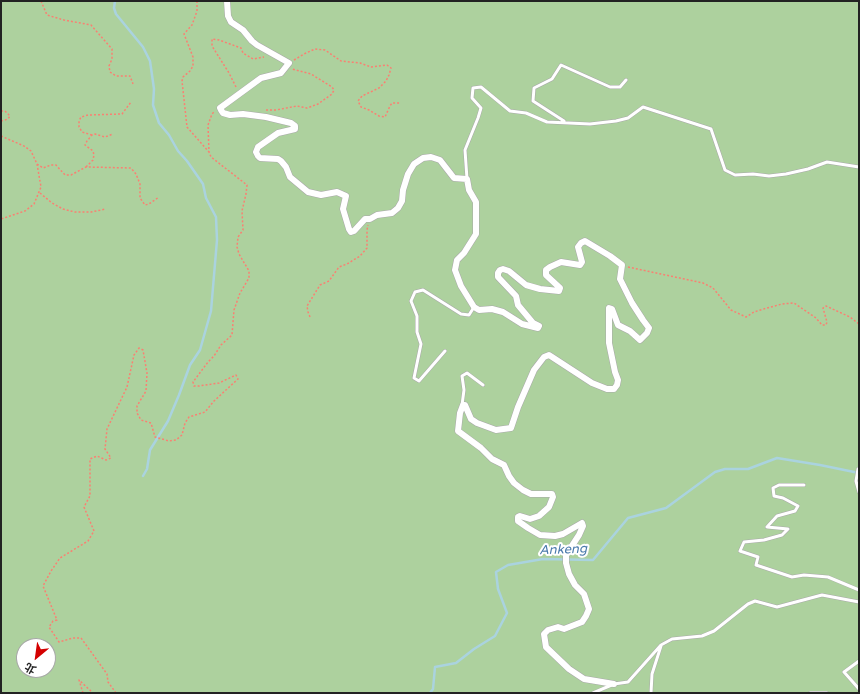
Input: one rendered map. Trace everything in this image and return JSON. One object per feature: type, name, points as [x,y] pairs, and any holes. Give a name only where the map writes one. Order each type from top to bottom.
[{"type":"street","points":[[227,1],[228,16],[231,22],[243,30],[252,41],[288,65],[281,73],[261,78],[220,108],[223,113],[230,115],[243,114],[266,117],[295,126],[295,129],[278,133],[258,147],[256,152],[258,156],[260,158],[278,159],[281,161],[286,166],[290,176],[308,192],[321,195],[337,192],[346,196],[342,209],[351,232],[354,231],[365,219],[370,219],[376,215],[392,213],[398,208],[402,201],[403,190],[408,174],[414,164],[423,158],[431,157],[440,160],[454,178],[467,179],[469,190],[476,202],[476,234],[464,253],[457,260],[455,270],[461,286],[474,307],[479,310],[492,309],[503,312],[522,324],[538,328],[539,326],[533,323],[518,305],[516,296],[498,278],[498,273],[500,270],[503,269],[509,271],[526,285],[540,289],[559,290],[560,288],[546,275],[546,270],[561,262],[580,265],[582,262],[578,247],[585,241],[622,265],[620,279],[636,309],[650,328],[640,340],[630,331],[618,325],[612,308],[609,308],[609,343],[618,380],[614,389],[607,389],[592,383],[549,356],[544,357],[534,370],[518,407],[511,428],[496,430],[477,423],[471,419],[465,405],[463,405],[460,413],[458,431],[481,448],[492,459],[504,465],[514,483],[524,490],[531,494],[552,494],[553,497],[546,511],[540,516],[530,519],[520,516],[518,517],[518,521],[540,535],[547,536],[563,534],[582,523],[583,526],[579,535],[566,555],[566,563],[569,574],[575,585],[584,594],[589,609],[582,622],[564,629],[558,627],[548,630],[544,634],[546,646],[569,669],[584,679],[614,684]]},
{"type":"lane","points":[[565,122],[533,101],[534,88],[552,79],[561,65],[610,87],[620,87],[626,80]]},
{"type":"lane","points":[[467,179],[465,150],[481,108],[472,98],[473,88],[481,87],[510,111],[526,113],[548,122],[590,124],[616,121],[628,118],[643,107],[711,129],[725,170],[735,175],[753,174],[769,176],[786,174],[808,169],[827,162],[859,167]]},
{"type":"lane","points":[[445,351],[419,381],[414,378],[421,344],[417,332],[417,316],[411,301],[415,292],[423,290],[461,314],[469,315],[474,307]]},
{"type":"lane","points":[[460,413],[464,390],[462,376],[467,373],[483,385]]},
{"type":"lane","points":[[859,469],[856,481],[859,492]]},
{"type":"lane","points":[[804,485],[779,485],[773,488],[774,496],[783,498],[798,506],[795,511],[777,516],[767,526],[788,529],[782,535],[776,537],[744,542],[740,551],[758,557],[756,565],[792,577],[804,575],[828,577],[859,590]]},
{"type":"lane","points":[[593,693],[614,684],[628,682],[661,645],[672,639],[702,636],[714,630],[748,604],[755,601],[777,607],[822,595],[859,602]]},
{"type":"lane","points":[[651,693],[652,674],[661,645]]},
{"type":"lane","points":[[859,661],[844,672],[859,689]]},
{"type":"lane","points":[[810,693],[827,693]]},
{"type":"path","points":[[41,1],[47,14],[64,20],[91,25],[112,49],[112,59],[109,66],[110,72],[116,76],[130,76],[133,84]]},
{"type":"path","points":[[116,693],[108,682],[107,674],[81,638],[74,638],[59,642],[52,632],[49,627],[53,621],[57,620],[43,586],[60,558],[88,541],[94,531],[84,507],[90,496],[90,459],[97,456],[106,460],[111,458],[105,449],[107,429],[127,387],[134,355],[139,348],[143,350],[147,373],[146,391],[136,406],[137,413],[141,420],[151,423],[156,437],[169,441],[176,440],[182,435],[185,423],[189,417],[205,412],[214,401],[238,379],[236,375],[219,383],[199,386],[194,386],[193,382],[221,345],[232,335],[234,310],[240,293],[249,278],[248,271],[237,247],[238,237],[243,230],[242,211],[247,185],[214,160],[187,127],[182,81],[193,66],[193,57],[184,34],[192,24],[197,11],[198,1]]},
{"type":"path","points":[[237,95],[235,84],[212,46],[212,39],[241,48],[243,53],[252,59],[264,57],[270,52]]},
{"type":"path","points":[[288,65],[315,49],[325,50],[341,61],[360,63],[371,67],[387,65],[390,68],[386,81],[379,88],[362,96],[358,101],[361,107],[370,110],[379,116],[385,117],[392,103],[400,103]]},
{"type":"path","points":[[266,109],[276,110],[297,106],[307,108],[318,104],[332,94],[334,90],[332,87],[311,74],[288,65]]},
{"type":"path","points":[[113,134],[105,137],[82,132],[79,127],[79,121],[81,117],[88,115],[122,114],[131,102]]},
{"type":"path","points":[[209,152],[208,125],[212,114],[220,108]]},
{"type":"path","points":[[1,111],[5,111],[10,116],[8,120],[1,121]]},
{"type":"path","points":[[37,164],[43,168],[56,165],[65,175],[71,175],[86,167],[93,160],[94,155],[92,151],[85,145],[92,135]]},
{"type":"path","points":[[1,136],[28,148],[31,151],[37,164],[41,187],[40,193],[34,204],[25,211],[1,219]]},
{"type":"path","points":[[86,167],[131,168],[136,174],[140,184],[140,198],[145,205],[159,198]]},
{"type":"path","points":[[40,193],[52,203],[75,212],[106,210]]},
{"type":"path","points":[[310,317],[307,306],[320,285],[329,281],[339,267],[348,264],[360,256],[367,248],[367,230],[370,219]]},
{"type":"path","points":[[622,265],[703,283],[713,288],[731,310],[746,317],[754,312],[767,308],[782,304],[794,303],[816,318],[822,325],[826,325],[827,322],[823,308],[826,306],[850,317],[859,324]]},
{"type":"path","points":[[83,693],[79,680],[93,693]]},
{"type":"green space","points":[[1,1],[859,1],[859,693],[1,693]]},
{"type":"waterway","points":[[115,1],[114,8],[116,14],[143,47],[150,61],[154,89],[153,105],[159,123],[203,184],[206,198],[216,217],[217,240],[211,311],[200,350],[190,365],[168,421],[150,450],[147,469],[143,476]]},
{"type":"waterway","name":"Ankeng","points":[[430,693],[433,689],[435,667],[456,663],[474,649],[495,636],[507,613],[498,589],[496,572],[508,565],[543,559],[593,560],[628,518],[666,508],[715,472],[725,469],[748,469],[777,458],[859,473]]}]
